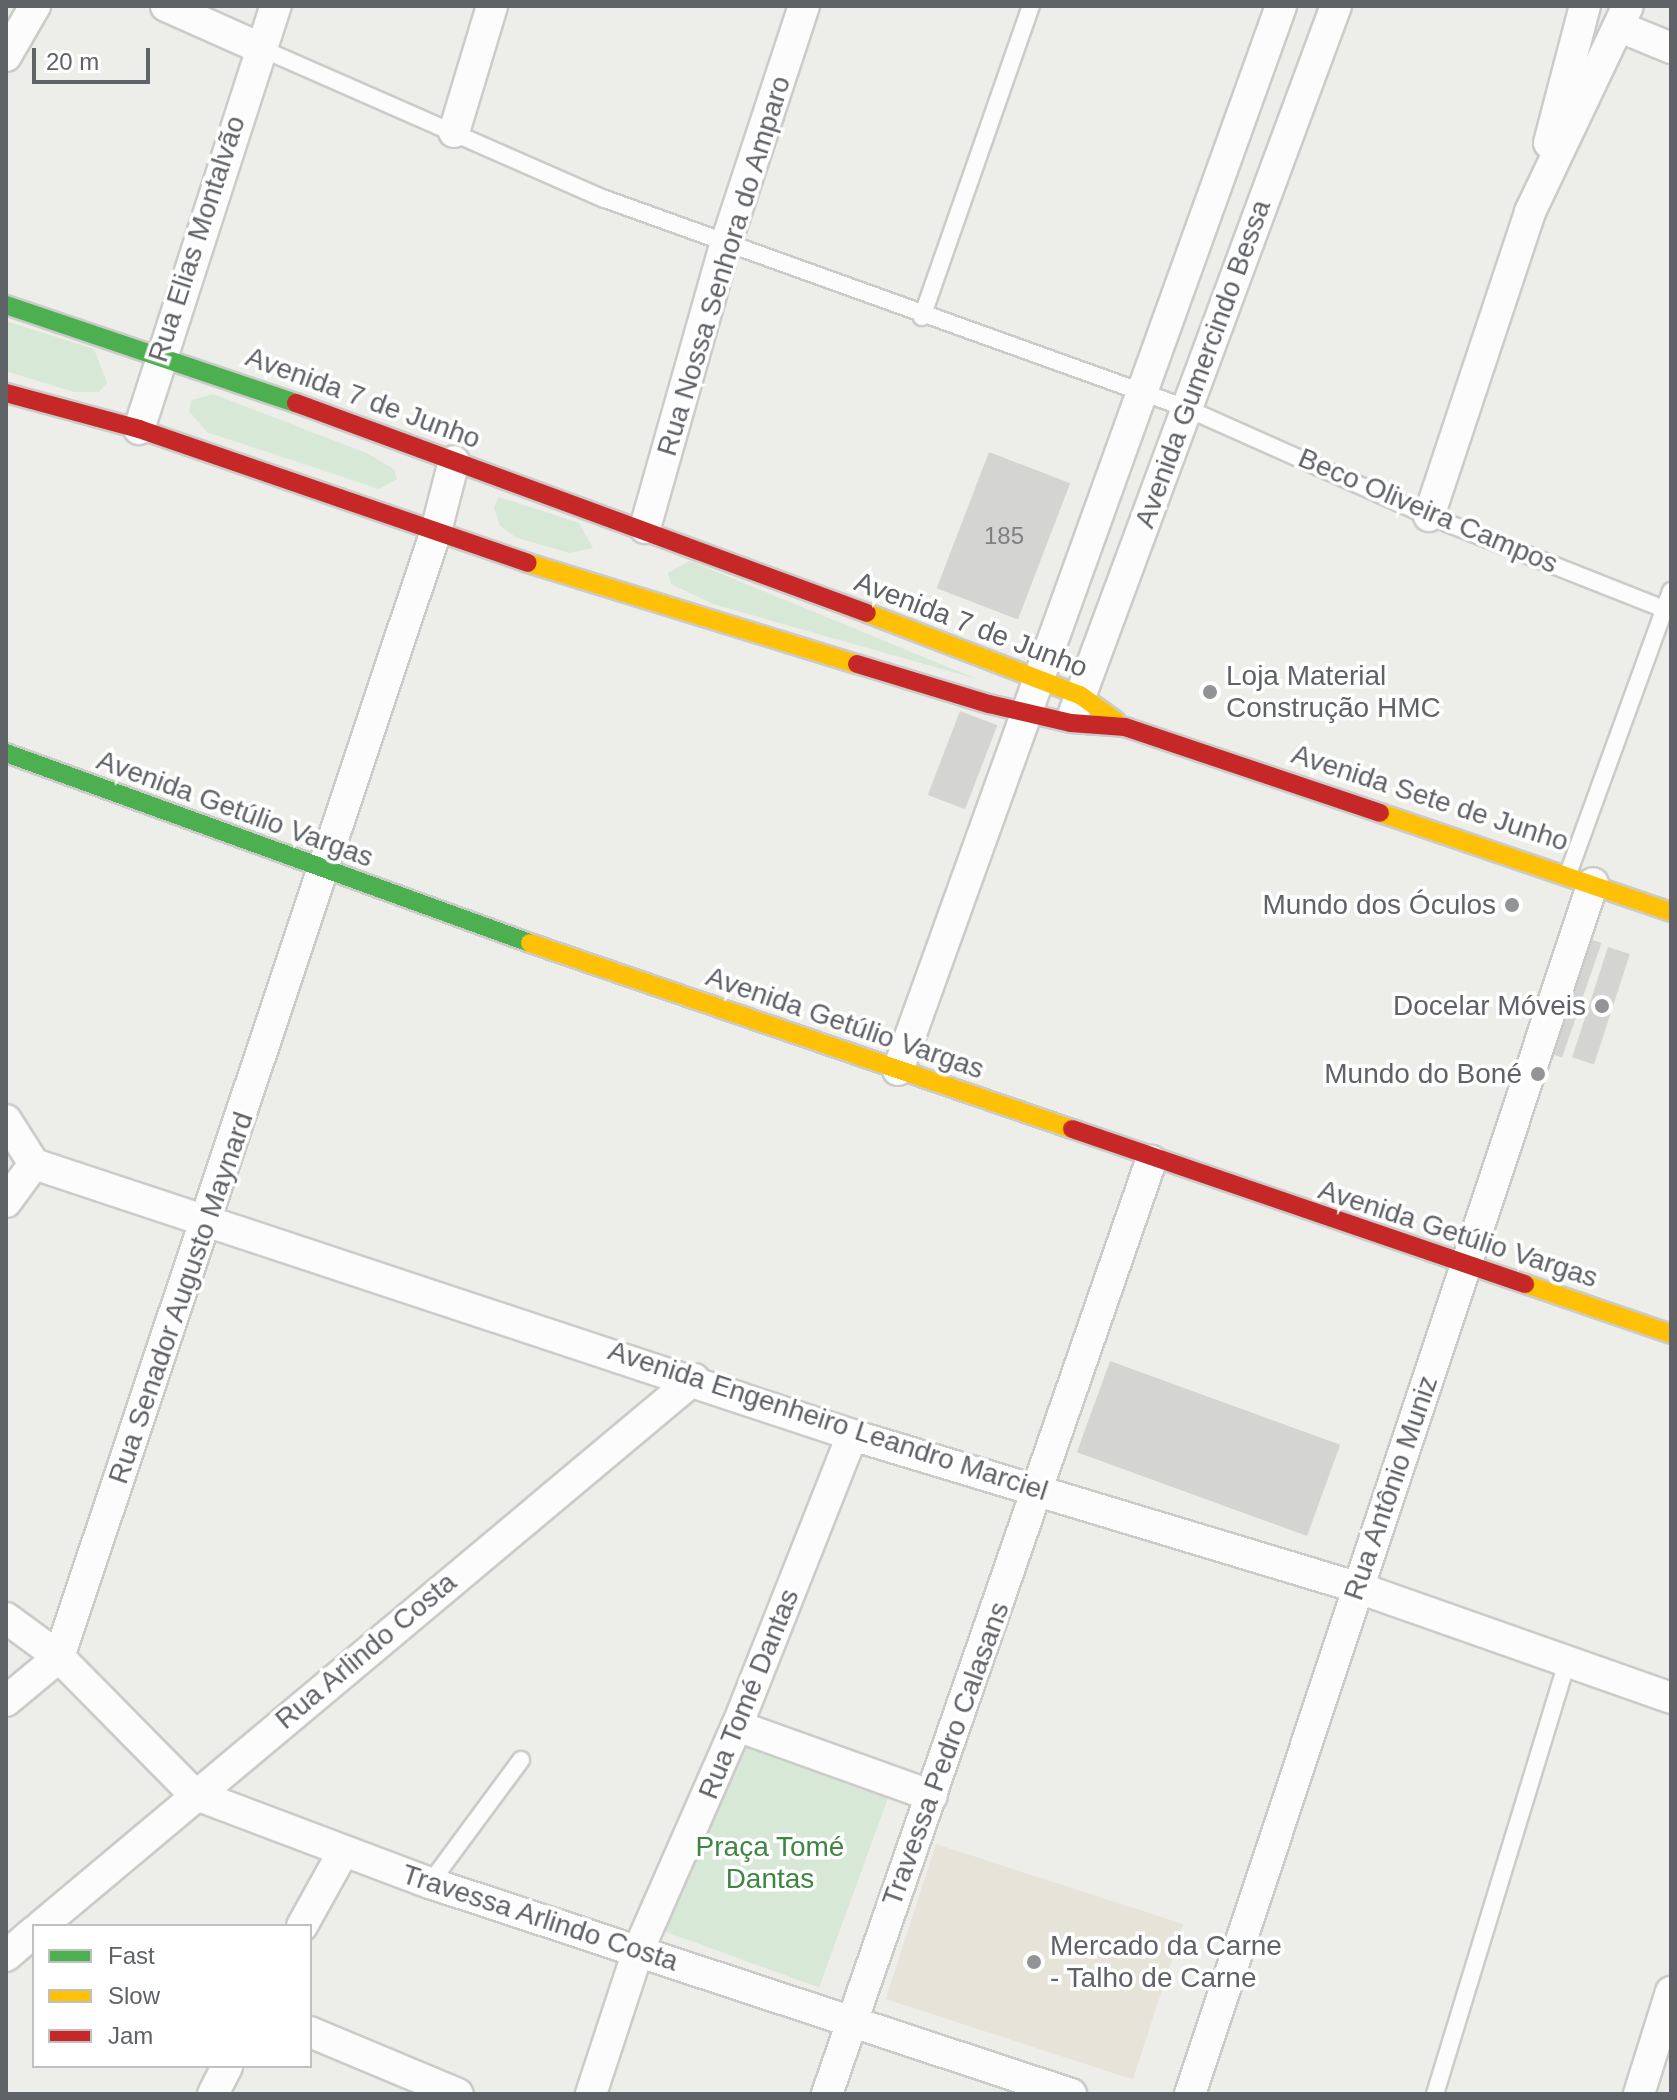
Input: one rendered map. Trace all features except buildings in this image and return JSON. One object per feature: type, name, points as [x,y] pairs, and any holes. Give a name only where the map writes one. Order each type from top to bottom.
[{"type":"main road","name":"Avenida 7 de Junho","points":[[6,305],[160,354],[645,528],[1041,681],[1075,709],[1125,727]]},
{"type":"main road","name":"Avenida 7 de Junho","points":[[6,393],[139,429],[576,580],[1029,714],[1075,709],[1125,727]]},
{"type":"main road","name":"Avenida Sete de Junho","points":[[1125,727],[1581,878],[1671,912]]},
{"type":"main road","name":"Avenida Getúlio Vargas","points":[[6,753],[321,872],[898,1070],[1151,1161],[1671,1334]]},
{"type":"street","points":[[6,56],[35,6]]},
{"type":"street","points":[[166,6],[258,47]]},
{"type":"street","name":"Rua Elias Montalvão","points":[[139,429],[258,47],[276,6]]},
{"type":"street","points":[[454,132],[492,6]]},
{"type":"street","name":"Rua Nossa Senhora do Amparo","points":[[645,528],[725,246],[804,6]]},
{"type":"street","name":"Avenida Gumercindo Bessa","points":[[898,1070],[1041,681],[1140,393],[1281,6]]},
{"type":"street","name":"Avenida Gumercindo Bessa","points":[[1075,709],[1336,6]]},
{"type":"street","points":[[1429,516],[1530,212],[1585,6]]},
{"type":"street","points":[[1530,212],[1624,16],[1671,48]]},
{"type":"street","name":"Rua Senador Augusto Maynard","points":[[59,1657],[209,1218],[436,531],[454,461]]},
{"type":"street","name":"Rua Antônio Muniz","points":[[1190,2094],[1356,1587],[1456,1263],[1469,1245],[1581,878]]},
{"type":"street","points":[[6,1120],[34,1164],[6,1202]]},
{"type":"street","name":"Travessa Pedro Calasans","points":[[827,2094],[1151,1161]]},
{"type":"street","name":"Avenida Engenheiro Leandro Marciel","points":[[34,1164],[209,1218],[694,1379],[852,1435],[1356,1587],[1568,1659],[1671,1698]]},
{"type":"street","name":"Rua Arlindo Costa","points":[[43,1924],[194,1794],[694,1379]]},
{"type":"street","name":"Rua Tomé Dantas","points":[[591,2094],[638,1951],[737,1726],[852,1435]]},
{"type":"street","name":"Travessa Arlindo Costa","points":[[6,1618],[59,1657],[194,1794],[430,1883],[851,2018],[1071,2094]]},
{"type":"street","points":[[6,1701],[59,1657]]},
{"type":"street","points":[[737,1726],[932,1796]]},
{"type":"street","points":[[303,1924],[343,1852]]},
{"type":"street","points":[[6,1956],[32,1934]]},
{"type":"street","points":[[1639,2094],[1659,2068],[1671,1992]]},
{"type":"street","points":[[312,2033],[458,2094]]},
{"type":"street","points":[[213,2094],[226,2068]]},
{"type":"lane","points":[[922,317],[1031,6]]},
{"type":"lane","name":"Beco Oliveira Campos","points":[[258,47],[725,246],[1186,408],[1429,516],[1668,610]]},
{"type":"lane","points":[[1581,878],[1668,610],[1671,591]]},
{"type":"lane","points":[[1435,2094],[1568,1659]]},
{"type":"lane","points":[[430,1883],[521,1760]]},
{"type":"shaded area","name":"Mercado da Carne - Talho de Carne","points":[[936,1844],[1183,1924],[1133,2079],[886,1999]]},
{"type":"green space","points":[[6,321],[94,349],[107,383],[99,392],[74,392],[6,371]]},
{"type":"green space","points":[[213,394],[366,453],[394,469],[397,479],[379,489],[207,432],[189,411],[192,400]]},
{"type":"green space","points":[[499,497],[579,523],[593,548],[570,553],[517,538],[500,526],[494,507]]},
{"type":"green space","points":[[690,561],[977,679],[713,604],[671,584],[668,573]]},
{"type":"green space","name":"Praça Tomé Dantas","points":[[724,1737],[888,1797],[819,1988],[655,1928]]},
{"type":"traffic: fast","points":[[6,305],[296,403]]},
{"type":"traffic: fast","points":[[6,753],[530,943]]},
{"type":"traffic: slow","points":[[528,563],[857,664]]},
{"type":"traffic: slow","points":[[867,613],[1080,695],[1116,721]]},
{"type":"traffic: slow","points":[[1380,813],[1671,912]]},
{"type":"traffic: slow","points":[[530,943],[1072,1129]]},
{"type":"traffic: slow","points":[[1525,1284],[1671,1334]]},
{"type":"traffic: jam","points":[[6,393],[139,429],[528,563]]},
{"type":"traffic: jam","points":[[296,403],[867,613]]},
{"type":"traffic: jam","points":[[857,664],[989,704],[1071,723],[1125,727],[1380,813]]},
{"type":"traffic: jam","points":[[1072,1129],[1525,1284]]},
{"type":"place","name":"Loja Material Construção HMC","points":[[1210,692]]},
{"type":"place","name":"Mundo dos Óculos","points":[[1512,905]]},
{"type":"place","name":"Docelar Móveis","points":[[1602,1006]]},
{"type":"place","name":"Mundo do Boné","points":[[1538,1074]]},
{"type":"place","name":"Mercado da Carne - Talho de Carne","points":[[1034,1962]]}]
